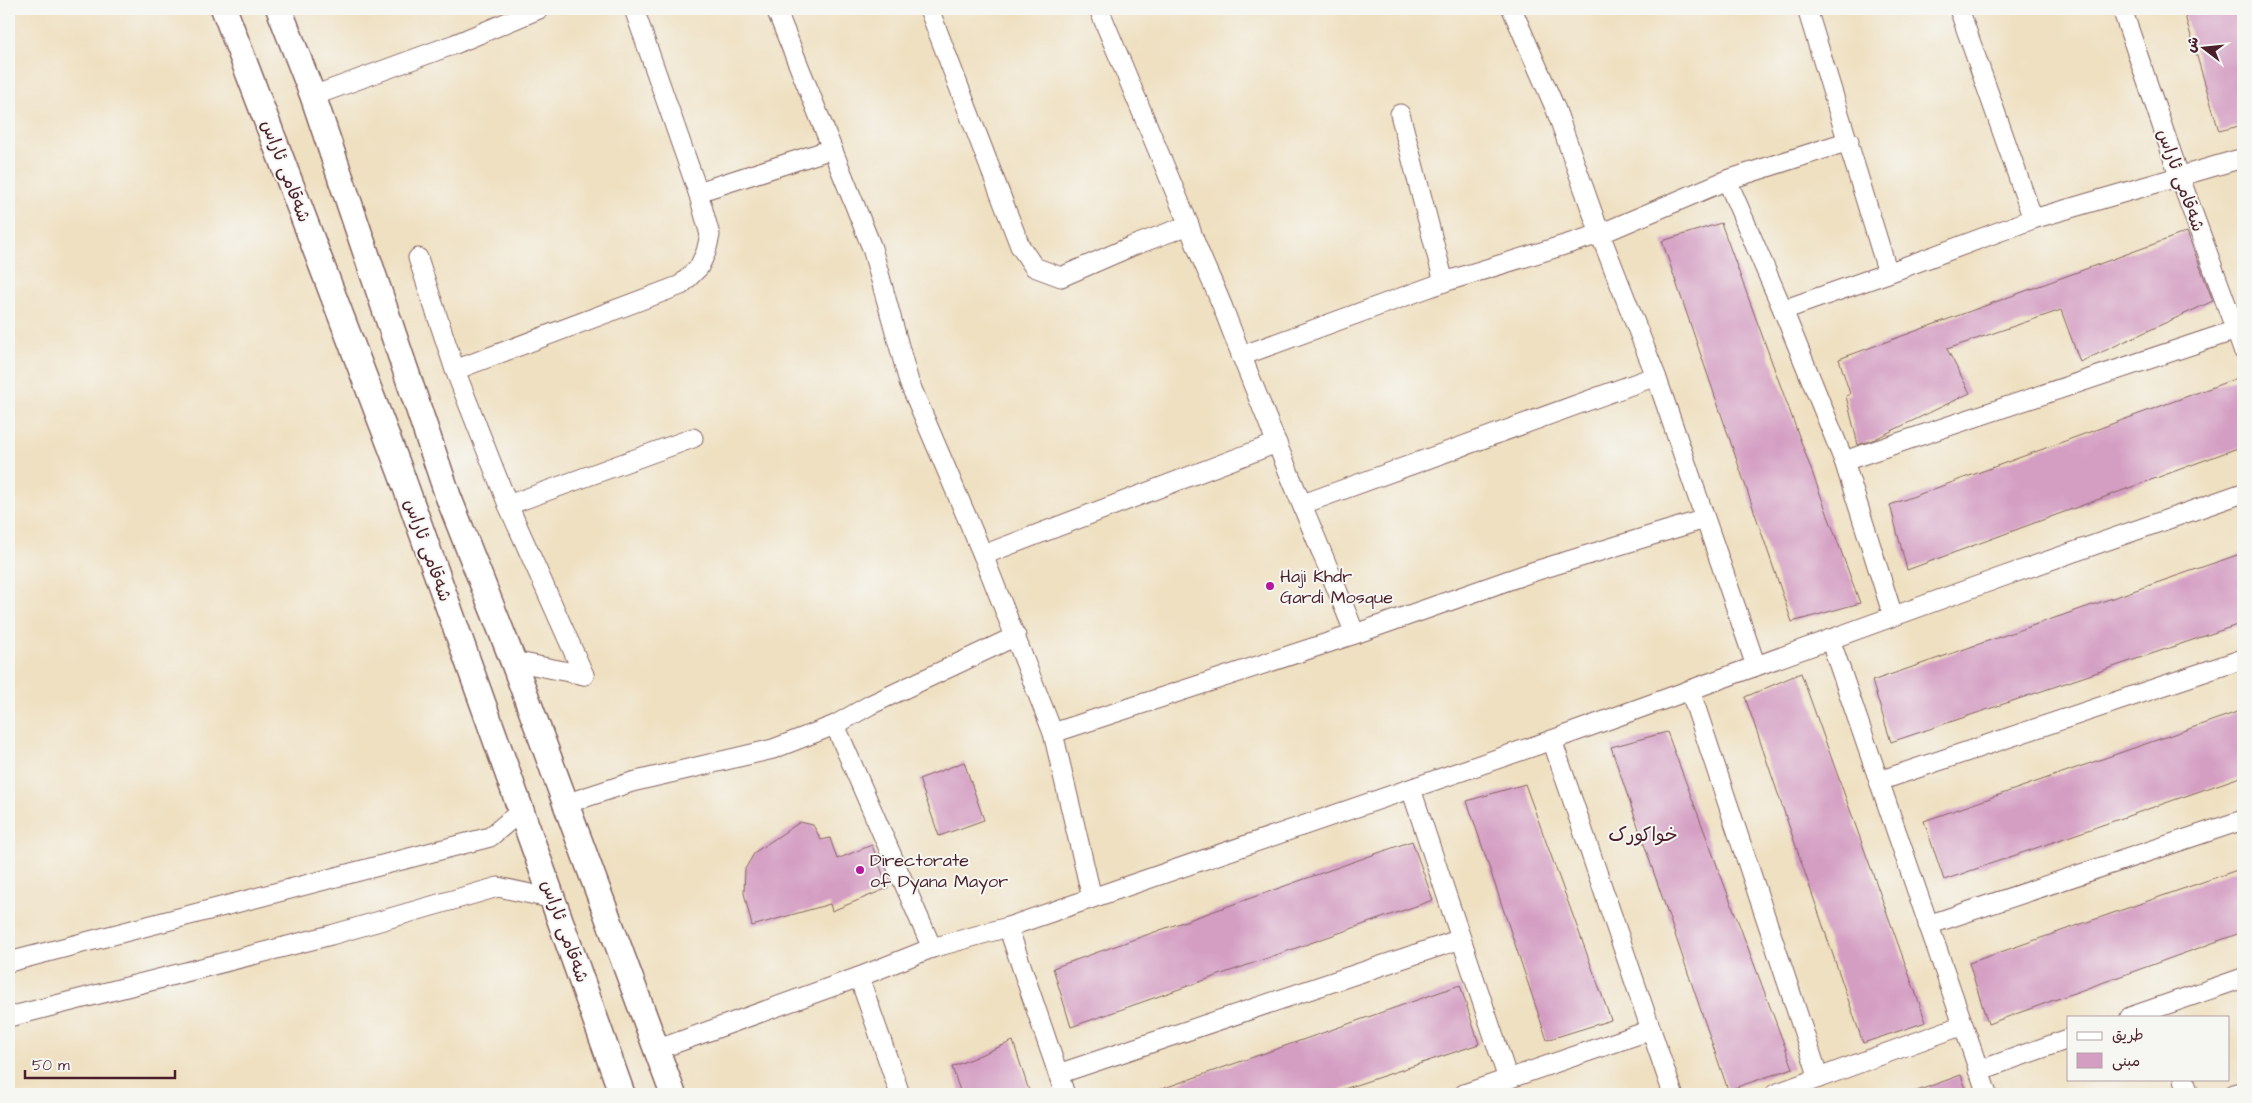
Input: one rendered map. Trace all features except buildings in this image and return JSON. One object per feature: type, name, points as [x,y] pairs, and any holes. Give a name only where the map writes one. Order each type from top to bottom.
[{"type":"main road","name":"شەقامی ئاراس","points":[[224,9],[400,470],[622,1094]]},
{"type":"main road","points":[[279,9],[313,96],[448,496],[513,661],[673,1094]]},
{"type":"main road","points":[[400,470],[409,468],[418,470],[428,476],[448,496]]},
{"type":"street","points":[[313,96],[455,44],[539,9]]},
{"type":"street","points":[[455,370],[681,286],[699,267],[706,252],[710,235],[698,192],[634,9]]},
{"type":"street","points":[[776,9],[872,248],[909,382],[983,555],[1053,733],[1092,898]]},
{"type":"street","points":[[929,9],[1020,246],[1034,267],[1061,277],[1130,247],[1189,225]]},
{"type":"street","points":[[1099,9],[1189,225],[1195,245],[1212,280],[1241,356],[1355,634]]},
{"type":"street","points":[[1512,9],[1556,110],[1600,234],[1656,376],[1756,666]]},
{"type":"street","points":[[1807,9],[1888,273]]},
{"type":"street","points":[[1959,9],[2033,219]]},
{"type":"street","name":"شەقامی ئاراس","points":[[2122,9],[2179,176],[2243,350]]},
{"type":"street","points":[[1400,114],[1444,282]]},
{"type":"street","points":[[1241,356],[1444,282],[1600,234],[1727,180],[1849,141]]},
{"type":"street","points":[[698,192],[832,149]]},
{"type":"street","points":[[1783,310],[2033,219],[2243,158]]},
{"type":"street","points":[[1727,180],[1783,310],[1844,461],[1893,616]]},
{"type":"street","points":[[418,258],[455,370],[508,505],[584,675],[513,661]]},
{"type":"street","points":[[1844,461],[2236,330]]},
{"type":"street","points":[[1303,504],[1656,376]]},
{"type":"street","points":[[508,505],[693,438]]},
{"type":"street","points":[[983,555],[1278,443]]},
{"type":"street","points":[[656,1050],[859,977],[932,948],[1008,926],[1092,898],[1552,740],[1893,616],[2243,493]]},
{"type":"street","points":[[1053,733],[1355,634],[1535,571],[1705,518]]},
{"type":"street","points":[[565,804],[632,782],[774,749],[835,725],[870,705],[1016,636]]},
{"type":"street","points":[[1830,639],[1987,1094]]},
{"type":"street","points":[[1879,780],[2243,659]]},
{"type":"street","points":[[1690,690],[1819,1078]]},
{"type":"street","points":[[835,725],[932,948]]},
{"type":"street","points":[[1552,740],[1673,1094]]},
{"type":"street","points":[[1411,788],[1508,1079]]},
{"type":"street","points":[[9,962],[490,837],[521,810]]},
{"type":"street","points":[[1928,924],[2243,820]]},
{"type":"street","points":[[9,1017],[331,935],[498,887],[554,899]]},
{"type":"street","points":[[1008,926],[1065,1094]]},
{"type":"street","points":[[1058,1074],[1461,939]]},
{"type":"street","points":[[859,977],[900,1094]]},
{"type":"street","points":[[2135,1016],[2161,1011],[2243,978]]},
{"type":"street","points":[[1775,1094],[1963,1025]]},
{"type":"street","points":[[1464,1094],[1651,1030]]},
{"type":"street","points":[[1978,1071],[2067,1039]]},
{"type":"street","points":[[2184,1080],[2189,1094]]},
{"type":"street","points":[[2234,1094],[2243,1091]]},
{"type":"place","name":"Haji Khdr Gardi Mosque","points":[[1270,586]]},
{"type":"place","name":"Directorate of Dyana Mayor","points":[[860,870]]},
{"type":"district","name":"خواکورک","points":[[1643,834]]}]
